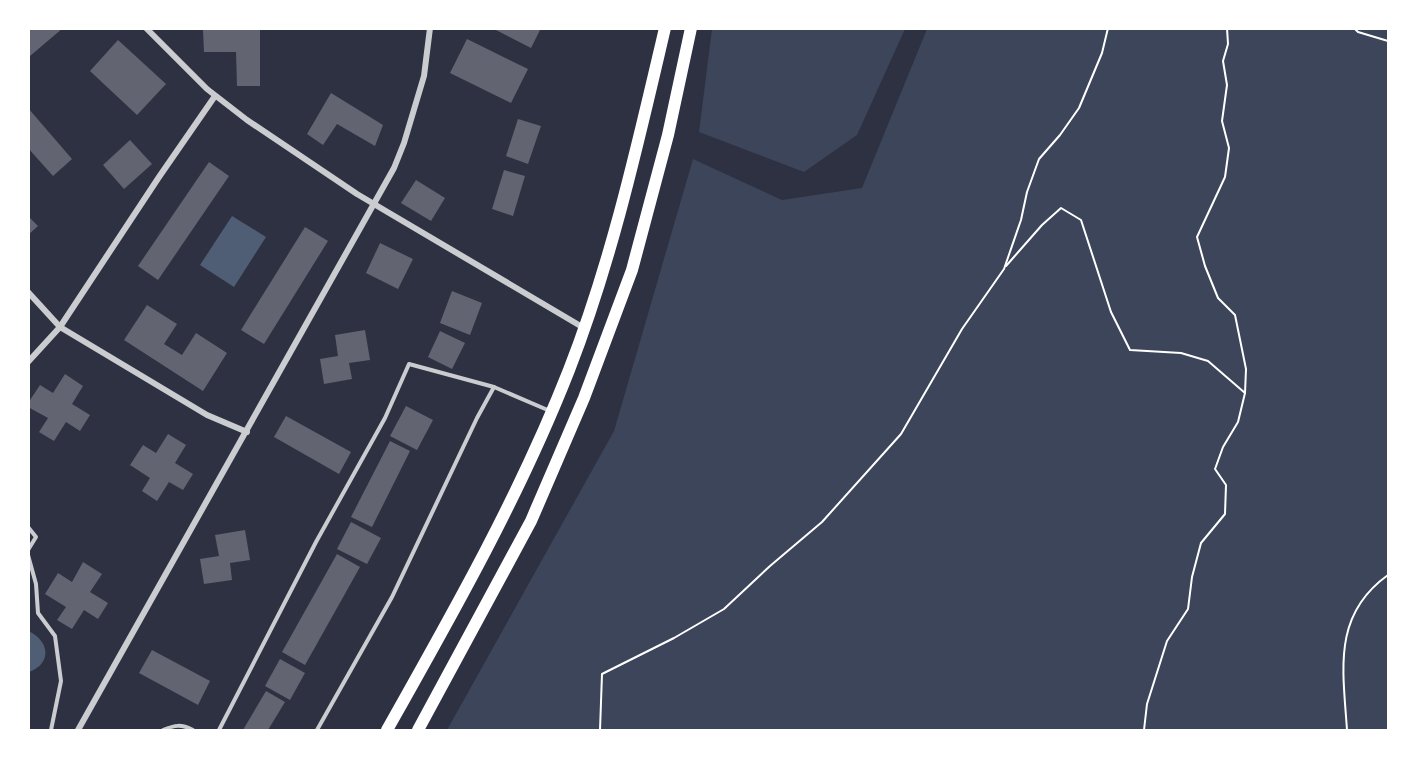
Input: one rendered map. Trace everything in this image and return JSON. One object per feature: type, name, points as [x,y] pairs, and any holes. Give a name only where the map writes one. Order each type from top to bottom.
[{"type":"highway","points":[[387,730],[464,595],[523,475],[569,370],[601,279],[639,140],[665,28]]},
{"type":"highway","points":[[418,730],[531,521],[584,398],[632,270],[668,135],[691,28]]},
{"type":"street","points":[[146,28],[215,96],[247,120],[375,205],[584,328]]},
{"type":"street","points":[[78,730],[394,168],[424,76],[430,28]]},
{"type":"street","points":[[28,362],[60,327],[215,96]]},
{"type":"street","points":[[28,292],[60,327],[207,415],[247,432]]},
{"type":"lane","points":[[219,730],[316,542],[385,418],[409,364],[494,387],[551,411]]},
{"type":"lane","points":[[317,730],[392,597],[494,387]]},
{"type":"lane","points":[[28,527],[36,537],[28,550]]},
{"type":"lane","points":[[28,555],[36,584],[39,613],[55,636],[61,681],[51,730]]},
{"type":"lane","points":[[163,730],[176,725],[193,730]]},
{"type":"path","points":[[1004,269],[1039,159],[1079,108],[1102,53],[1108,28]]},
{"type":"path","points":[[1144,730],[1147,704],[1167,641],[1188,609],[1192,577],[1201,543],[1225,513],[1226,485],[1215,469],[1223,447],[1238,422],[1245,393],[1246,369],[1235,315],[1218,298],[1205,266],[1197,237],[1225,177],[1229,148],[1222,121],[1227,85],[1223,61],[1228,44],[1227,28]]},
{"type":"path","points":[[1354,28],[1358,32],[1389,40]]},
{"type":"path","points":[[600,730],[602,674],[674,638],[724,609],[822,522],[901,435],[962,329],[1004,269],[1042,225],[1061,208],[1081,220],[1111,312],[1130,350],[1181,352],[1208,361],[1245,393]]},
{"type":"path","points":[[1347,730],[1346,636],[1361,599],[1389,575]]},
{"type":"shaded area","points":[[712,28],[905,29],[857,135],[804,172],[699,132]]},
{"type":"shaded area","points":[[927,29],[1388,29],[1388,730],[447,730],[614,431],[693,159],[782,200],[862,188]]},
{"type":"shaded area","points":[[232,216],[266,237],[234,287],[200,265]]},
{"type":"shaded area","points":[[28,631],[40,640],[45,652],[42,663],[29,672]]},
{"type":"building","points":[[28,28],[63,28],[30,56]]},
{"type":"building","points":[[492,28],[541,28],[531,48]]},
{"type":"building","points":[[260,29],[260,86],[237,86],[236,52],[204,52],[203,30]]},
{"type":"building","points":[[467,39],[528,69],[511,103],[450,73]]},
{"type":"building","points":[[118,40],[166,84],[137,115],[90,71]]},
{"type":"building","points":[[331,93],[383,125],[375,146],[337,124],[323,145],[307,134]]},
{"type":"building","points":[[28,108],[72,159],[53,176],[28,148]]},
{"type":"building","points":[[518,119],[541,126],[528,164],[506,156]]},
{"type":"building","points":[[130,140],[152,164],[124,189],[103,165]]},
{"type":"building","points":[[209,162],[229,176],[158,280],[138,266]]},
{"type":"building","points":[[504,170],[525,176],[513,216],[492,209]]},
{"type":"building","points":[[416,180],[445,198],[431,221],[401,203]]},
{"type":"building","points":[[28,216],[38,226],[28,235]]},
{"type":"building","points":[[305,227],[328,241],[264,344],[241,330]]},
{"type":"building","points":[[380,243],[413,259],[398,289],[366,273]]},
{"type":"building","points":[[452,291],[482,303],[470,335],[440,323]]},
{"type":"building","points":[[147,305],[177,324],[164,344],[182,355],[196,333],[227,353],[203,391],[124,340]]},
{"type":"building","points":[[365,330],[370,360],[349,363],[352,379],[324,384],[320,359],[338,356],[335,335]]},
{"type":"building","points":[[440,331],[465,343],[452,369],[428,357]]},
{"type":"building","points":[[65,374],[83,386],[72,404],[90,415],[80,431],[66,422],[54,441],[39,432],[48,418],[28,407],[28,403],[40,385],[53,393]]},
{"type":"building","points":[[406,406],[433,420],[417,450],[390,436]]},
{"type":"building","points":[[286,416],[351,452],[339,474],[274,437]]},
{"type":"building","points":[[168,434],[186,445],[175,463],[193,474],[183,490],[169,482],[157,501],[142,491],[150,478],[130,465],[143,445],[156,453]]},
{"type":"building","points":[[390,441],[410,451],[372,527],[351,517]]},
{"type":"building","points":[[351,522],[381,538],[367,564],[337,549]]},
{"type":"building","points":[[245,530],[250,560],[230,563],[232,580],[204,584],[200,559],[219,556],[215,535]]},
{"type":"building","points":[[337,554],[360,567],[305,665],[282,652]]},
{"type":"building","points":[[83,562],[102,574],[90,592],[108,603],[98,619],[84,610],[72,629],[57,620],[66,607],[45,594],[58,573],[72,582]]},
{"type":"building","points":[[152,650],[210,681],[198,705],[139,673]]},
{"type":"building","points":[[280,659],[305,673],[290,700],[265,686]]},
{"type":"building","points":[[266,691],[285,702],[268,730],[243,730]]}]
